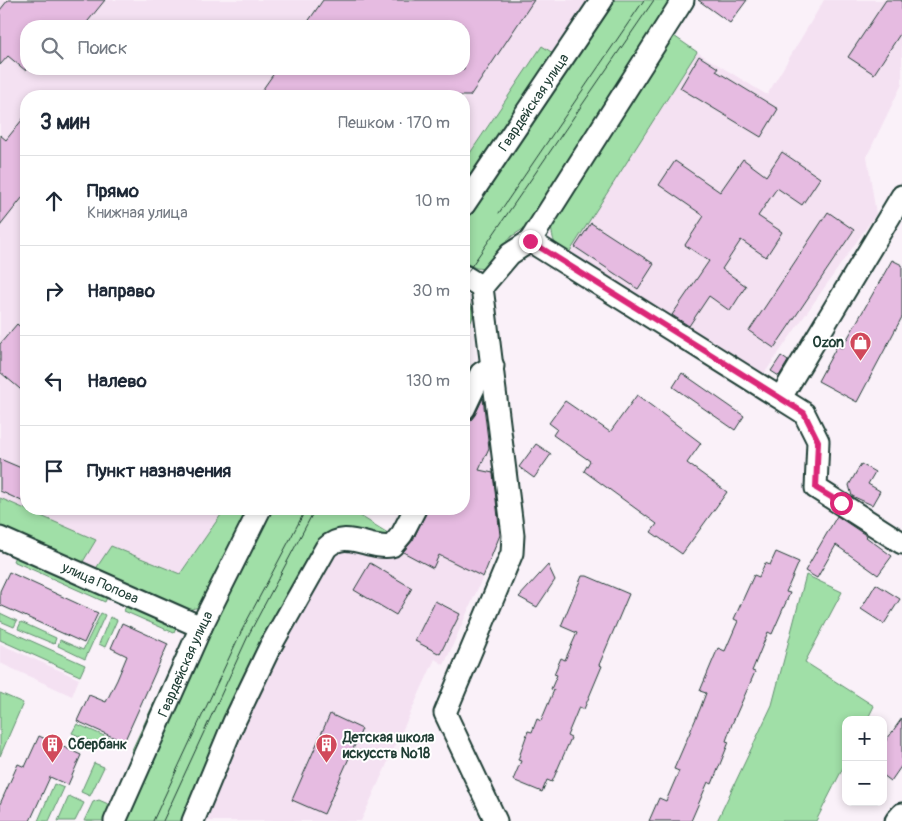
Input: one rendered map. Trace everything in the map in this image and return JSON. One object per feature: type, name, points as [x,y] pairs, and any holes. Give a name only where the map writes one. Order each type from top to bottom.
[{"type":"street","name":"Гвардейская улица","points":[[470,196],[602,0]]},
{"type":"street","points":[[496,821],[445,713],[512,554],[513,535],[482,287],[510,254],[530,241],[683,0]]},
{"type":"street","points":[[781,397],[902,196]]},
{"type":"street","points":[[530,241],[804,413],[818,441],[816,488],[902,543]]},
{"type":"street","points":[[470,280],[482,287]]},
{"type":"street","points":[[470,396],[481,373],[492,366]]},
{"type":"street","name":"Гвардейская улица","points":[[115,821],[201,627],[257,515]]},
{"type":"street","points":[[193,821],[234,722],[266,655],[326,548],[334,540],[343,539],[384,548],[392,546],[402,534],[412,515]]},
{"type":"street","name":"улица Попова","points":[[0,538],[201,627]]},
{"type":"street","points":[[896,821],[902,814]]},
{"type":"shaded area","points":[[0,0],[593,0],[470,184],[470,90],[20,90],[20,515],[245,515],[188,610],[0,530]]},
{"type":"shaded area","points":[[824,0],[902,0],[902,84],[867,156],[876,214],[761,378],[567,256],[697,52],[767,95]]},
{"type":"shaded area","points":[[478,393],[488,396],[505,527],[444,665],[435,659],[361,821],[202,821],[235,741],[278,650],[336,545],[379,552],[414,515],[470,515],[470,409]]},
{"type":"shaded area","points":[[0,644],[79,679],[72,696],[0,663]]},
{"type":"green space","points":[[614,0],[678,0],[536,221],[512,236],[485,269],[470,265],[470,211]]},
{"type":"green space","points":[[671,34],[697,52],[567,256],[559,250],[555,243],[551,226]]},
{"type":"green space","points":[[542,46],[556,55],[470,184],[470,153]]},
{"type":"green space","points":[[470,304],[473,313],[470,323]]},
{"type":"green space","points":[[0,498],[20,507],[20,515],[39,515],[96,540],[81,565],[0,530]]},
{"type":"green space","points":[[221,515],[246,515],[236,533],[213,595],[203,606],[188,610],[93,573],[111,546],[180,574]]},
{"type":"green space","points":[[269,515],[359,515],[391,535],[383,543],[344,532],[187,821],[125,821],[209,634]]},
{"type":"green space","points":[[18,549],[110,591],[105,602],[13,561]]},
{"type":"green space","points":[[806,575],[842,592],[805,662],[874,706],[869,716],[842,716],[842,770],[816,821],[717,821],[772,705]]},
{"type":"green space","points":[[129,599],[179,621],[174,633],[124,611]]},
{"type":"green space","points":[[0,613],[17,621],[14,627],[0,621]]},
{"type":"green space","points":[[101,613],[105,615],[85,659],[58,646],[60,640],[83,650]]},
{"type":"green space","points":[[110,617],[117,620],[105,647],[99,644]]},
{"type":"green space","points":[[21,622],[56,638],[54,644],[18,629]]},
{"type":"green space","points":[[0,627],[85,665],[80,676],[0,640]]},
{"type":"green space","points":[[182,643],[186,649],[140,755],[131,752]]},
{"type":"green space","points":[[0,693],[23,703],[0,756]]},
{"type":"green space","points":[[77,724],[118,742],[103,747],[72,733]]},
{"type":"green space","points":[[94,763],[104,767],[90,796],[81,792]]},
{"type":"green space","points":[[54,784],[64,788],[49,821],[38,821]]},
{"type":"green space","points":[[69,796],[84,803],[75,821],[58,821]]},
{"type":"green space","points":[[99,800],[115,807],[109,821],[84,821],[93,802]]},
{"type":"building","points":[[8,0],[105,0],[89,20],[20,20],[20,66],[8,56],[0,65],[0,10]]},
{"type":"building","points":[[323,0],[534,0],[470,96],[470,90],[262,90],[273,75],[470,75],[470,20],[309,20]]},
{"type":"building","points":[[698,0],[747,0],[730,23]]},
{"type":"building","points":[[886,0],[902,0],[902,31],[874,74],[848,57]]},
{"type":"building","points":[[699,56],[718,68],[716,71],[778,109],[761,137],[680,88]]},
{"type":"building","points":[[20,122],[20,201],[0,226],[0,135],[6,140]]},
{"type":"building","points":[[782,152],[820,178],[802,205],[777,188],[758,216],[782,232],[766,257],[741,240],[722,269],[746,286],[730,311],[709,296],[689,326],[672,315],[709,261],[685,245],[704,216],[659,185],[675,161],[720,192],[743,159],[766,176]]},
{"type":"building","points":[[828,212],[854,230],[774,348],[749,331]]},
{"type":"building","points":[[591,223],[654,264],[638,289],[575,247]]},
{"type":"building","points":[[892,260],[902,265],[902,317],[857,402],[818,381],[837,346],[842,348]]},
{"type":"building","points":[[17,324],[20,327],[20,389],[0,372],[0,344]]},
{"type":"building","points":[[781,356],[788,361],[779,376],[771,371]]},
{"type":"building","points":[[682,373],[744,416],[735,430],[673,387]]},
{"type":"building","points":[[637,395],[701,443],[687,463],[727,492],[682,554],[651,532],[657,524],[584,471],[590,461],[553,435],[557,429],[549,423],[565,401],[610,432]]},
{"type":"building","points":[[483,398],[489,448],[479,470],[493,473],[500,535],[483,577],[439,555],[433,568],[403,552],[413,540],[424,515],[470,515],[470,420],[475,415]]},
{"type":"building","points":[[536,444],[551,454],[534,478],[519,467]]},
{"type":"building","points":[[0,459],[20,467],[20,500],[0,491]]},
{"type":"building","points":[[861,464],[875,472],[868,484],[880,491],[872,505],[852,496],[849,485]]},
{"type":"building","points":[[837,516],[892,556],[878,575],[836,545],[817,578],[805,571]]},
{"type":"building","points":[[776,552],[799,562],[786,592],[790,593],[772,634],[768,632],[752,671],[755,672],[732,724],[726,741],[729,742],[712,784],[708,782],[691,821],[649,821],[659,798],[666,801],[679,771],[674,769],[706,693],[700,691],[718,648],[725,651],[738,621],[734,619],[754,575],[759,577],[765,563],[770,565]]},
{"type":"building","points":[[370,563],[412,588],[396,615],[354,590]]},
{"type":"building","points":[[548,565],[555,580],[537,607],[519,597]]},
{"type":"building","points":[[9,572],[98,613],[84,643],[0,605],[0,591]]},
{"type":"building","points":[[582,576],[587,576],[629,594],[599,665],[602,666],[584,709],[579,707],[567,736],[571,738],[552,782],[547,780],[542,792],[513,780],[521,761],[518,760],[528,731],[532,732],[537,719],[541,721],[554,690],[551,689],[557,675],[554,674],[561,658],[565,660],[577,633],[561,626]]},
{"type":"building","points":[[876,584],[900,599],[884,624],[861,609]]},
{"type":"building","points":[[435,601],[460,614],[440,654],[415,641]]},
{"type":"building","points":[[122,623],[168,644],[124,742],[77,721],[89,695],[106,702],[117,680],[127,656],[111,648]]},
{"type":"building","name":"Детская школа искусств №18","points":[[330,714],[362,729],[324,814],[292,800]]},
{"type":"building","points":[[902,718],[902,765],[891,781],[887,778],[887,739]]},
{"type":"building","points":[[39,736],[81,755],[68,785],[50,777],[30,821],[0,821],[0,804],[18,764],[25,767]]},
{"type":"tram line","points":[[499,213],[644,0]]},
{"type":"tram line","points":[[470,268],[654,0]]},
{"type":"tram line","points":[[153,821],[242,630],[303,515]]},
{"type":"tram line","points":[[163,821],[249,634],[312,515]]},
{"type":"place","name":"Ozon","points":[[860,361]]},
{"type":"place","name":"Сбербанк","points":[[52,763]]},
{"type":"place","name":"Детская школа искусств №18","points":[[327,764]]},
{"type":"route","points":[[530,241],[804,413],[818,441],[816,488],[841,503]]}]
